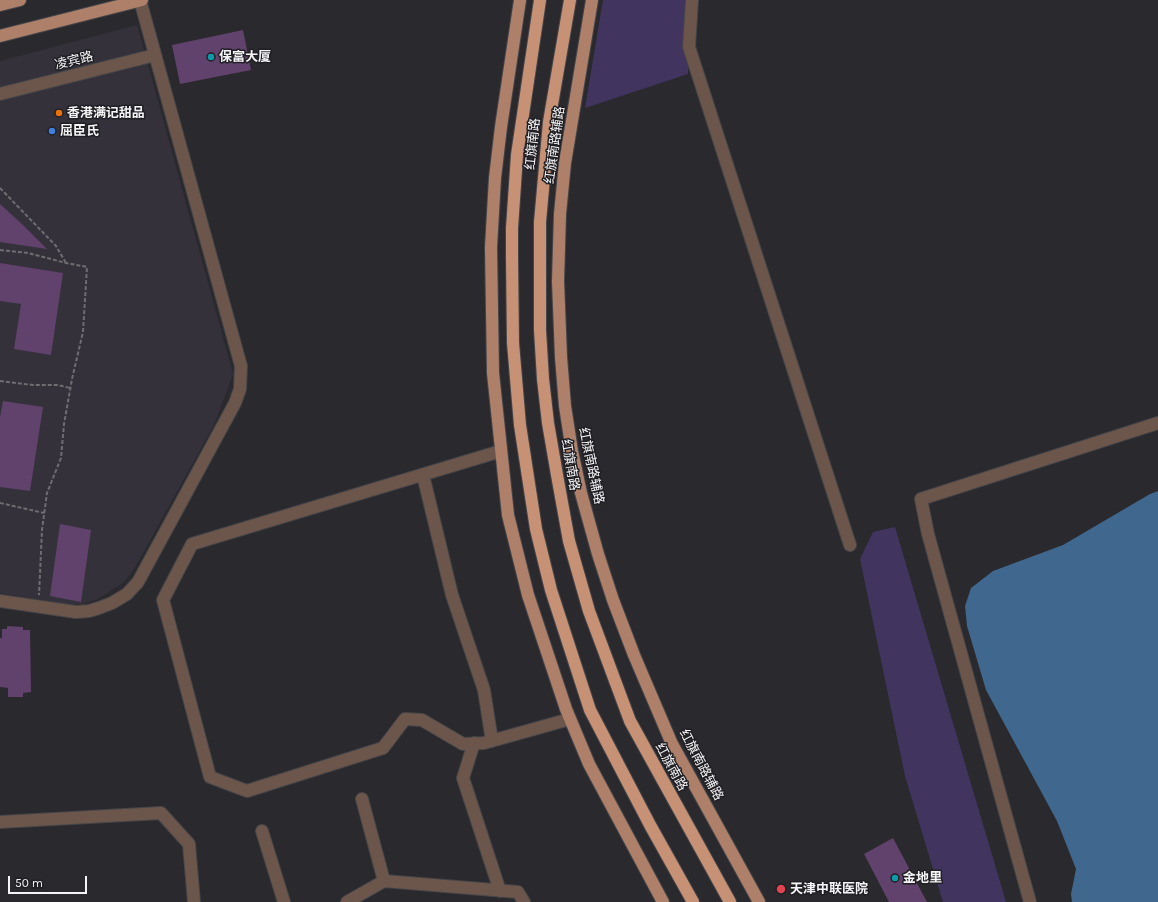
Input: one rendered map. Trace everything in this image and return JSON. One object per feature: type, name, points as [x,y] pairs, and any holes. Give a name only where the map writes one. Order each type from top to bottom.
[{"type":"highway","name":"红旗南路","points":[[540,0],[518,148],[512,228],[512,300],[516,375],[520,425],[536,529],[551,590],[590,710],[650,825],[693,902]]},
{"type":"highway","name":"红旗南路","points":[[570,0],[549,122],[540,222],[540,330],[543,379],[548,423],[569,541],[590,610],[630,721],[730,902]]},
{"type":"main road","points":[[0,5],[20,0]]},
{"type":"main road","points":[[0,36],[141,0]]},
{"type":"main road","points":[[520,0],[498,149],[492,208],[491,248],[493,373],[508,515],[528,594],[570,719],[589,764],[663,902]]},
{"type":"main road","name":"红旗南路辅路","points":[[592,0],[565,163],[560,214],[558,281],[561,357],[565,406],[572,451],[581,493],[598,554],[613,600],[634,655],[672,744],[759,902]]},
{"type":"street","points":[[0,600],[76,612],[89,611],[112,603],[127,594],[138,582],[235,403],[240,389],[241,366],[141,0]]},
{"type":"street","points":[[692,0],[689,47],[850,545]]},
{"type":"street","name":"凌宾路","points":[[0,94],[155,55]]},
{"type":"street","points":[[1030,902],[928,534],[921,499],[1158,423]]},
{"type":"street","points":[[501,451],[192,544],[163,600],[210,777],[247,790],[383,748],[405,719],[422,720],[463,744],[484,743],[570,719]]},
{"type":"street","points":[[423,475],[452,595],[484,690],[492,741]]},
{"type":"street","points":[[474,743],[463,778],[500,891]]},
{"type":"street","points":[[362,799],[384,881]]},
{"type":"street","points":[[0,822],[161,813],[189,844],[194,902]]},
{"type":"street","points":[[262,830],[284,902]]},
{"type":"street","points":[[347,902],[384,881],[518,892],[524,902]]},
{"type":"path","points":[[0,188],[56,246],[66,263]]},
{"type":"path","points":[[0,250],[28,253],[87,267],[83,332],[70,388],[64,424],[61,458],[47,492],[44,513],[38,606]]},
{"type":"path","points":[[0,381],[33,385],[58,385],[70,388]]},
{"type":"path","points":[[0,503],[44,513]]},
{"type":"shaded area","points":[[603,0],[690,0],[688,74],[585,108]]},
{"type":"shaded area","points":[[137,25],[233,374],[214,425],[133,571],[124,582],[98,599],[81,604],[70,605],[0,593],[0,61]]},
{"type":"shaded area","points":[[895,527],[1006,902],[943,902],[905,776],[860,559],[873,532]]},
{"type":"water","points":[[1158,491],[1158,902],[1072,902],[1071,894],[1076,869],[1057,821],[986,690],[967,626],[965,606],[971,588],[993,571],[1063,545],[1150,494]]},
{"type":"building","name":"保富大厦","points":[[243,30],[251,70],[180,84],[172,45]]},
{"type":"building","points":[[0,204],[23,225],[47,249],[0,242]]},
{"type":"building","points":[[0,263],[63,273],[51,355],[14,349],[21,304],[0,301]]},
{"type":"building","points":[[3,401],[43,407],[30,491],[0,487],[0,417]]},
{"type":"building","points":[[60,524],[91,530],[81,602],[50,596]]},
{"type":"building","points":[[7,626],[23,627],[23,630],[30,630],[31,692],[23,693],[23,697],[8,697],[8,688],[0,687],[0,638],[2,638],[2,629],[7,629]]},
{"type":"building","name":"金地里","points":[[893,838],[927,902],[889,902],[864,854]]},
{"type":"place","name":"保富大厦","points":[[211,57]]},
{"type":"place","name":"香港满记甜品","points":[[59,113]]},
{"type":"place","name":"屈臣氏","points":[[52,131]]},
{"type":"place","name":"金地里","points":[[895,878]]},
{"type":"place","name":"天津中联医院","points":[[781,889]]}]
